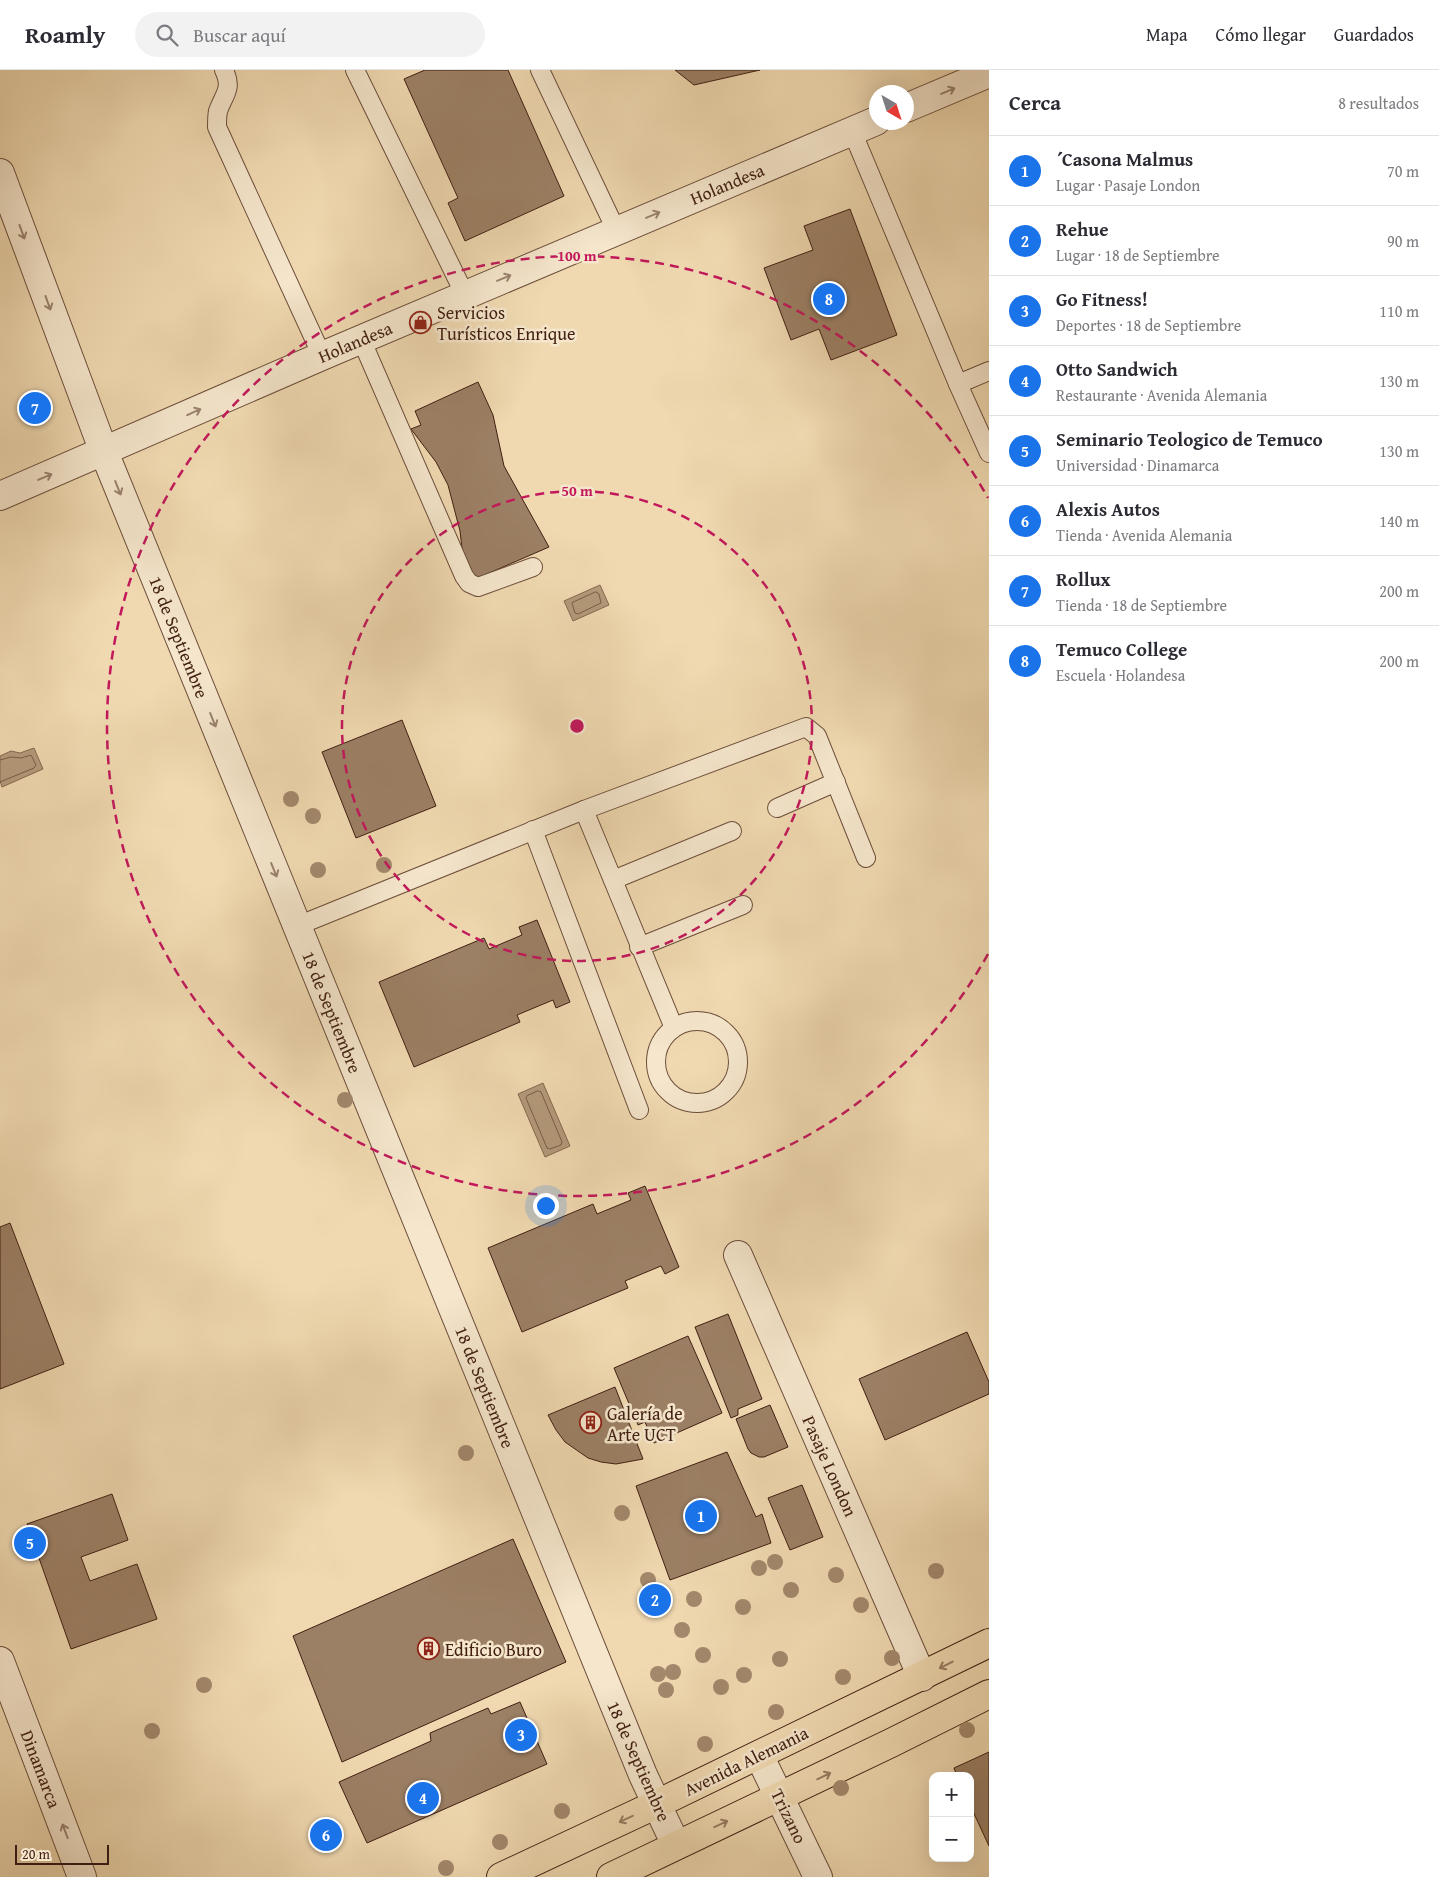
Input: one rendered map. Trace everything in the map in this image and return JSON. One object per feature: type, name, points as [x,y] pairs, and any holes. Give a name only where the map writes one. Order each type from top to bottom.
[{"type":"main road","name":"Avenida Alemania","points":[[502,1877],[922,1677],[989,1642]]},
{"type":"main road","points":[[611,1877],[780,1797],[989,1694]]},
{"type":"street","points":[[914,105],[989,73]]},
{"type":"street","name":"Holandesa","points":[[0,496],[361,339],[864,126]]},
{"type":"street","name":"18 de Septiembre","points":[[0,173],[104,452],[643,1776],[676,1845]]},
{"type":"street","name":"Pasaje London","points":[[738,1255],[922,1677]]},
{"type":"street","name":"Dinamarca","points":[[0,1660],[82,1877]]},
{"type":"street","name":"Trizano","points":[[759,1755],[818,1877]]},
{"type":"lane","points":[[224,70],[228,90],[218,114],[217,127],[322,356]]},
{"type":"lane","points":[[355,70],[465,295]]},
{"type":"lane","points":[[540,70],[616,230]]},
{"type":"lane","points":[[864,126],[958,384],[989,453]]},
{"type":"lane","points":[[361,339],[464,576],[469,583],[478,588],[533,567]]},
{"type":"lane","points":[[958,384],[989,371]]},
{"type":"lane","points":[[297,926],[584,810],[806,727],[817,736],[866,858]]},
{"type":"lane","points":[[778,808],[836,782]]},
{"type":"lane","points":[[584,810],[674,1028]]},
{"type":"lane","points":[[533,830],[639,1110]]},
{"type":"lane","points":[[612,880],[732,831]]},
{"type":"lane","points":[[639,946],[743,905]]},
{"type":"lane","points":[[701,1021],[714,1024],[725,1032],[733,1042],[737,1054],[738,1067],[734,1080],[727,1090],[716,1098],[704,1102],[691,1102],[678,1098],[667,1090],[659,1078],[656,1064],[658,1050],[664,1038],[674,1028],[687,1022],[701,1021]]},
{"type":"water","points":[[600,585],[609,605],[573,621],[564,601]]},
{"type":"water","points":[[34,748],[43,769],[2,787],[0,781],[0,756],[11,751],[20,753]]},
{"type":"water","points":[[543,1083],[570,1146],[545,1157],[518,1094]]},
{"type":"building","points":[[425,70],[508,70],[564,196],[465,241],[448,203],[458,198],[404,79]]},
{"type":"building","points":[[675,70],[760,70],[694,85]]},
{"type":"building","points":[[850,209],[897,335],[831,360],[819,329],[791,340],[764,268],[813,250],[804,226]]},
{"type":"building","points":[[478,382],[493,415],[504,466],[549,547],[473,580],[463,557],[460,531],[448,485],[436,462],[411,429],[421,425],[415,411]]},
{"type":"building","points":[[402,720],[436,806],[356,838],[322,752]]},
{"type":"building","points":[[537,920],[570,1002],[556,1008],[553,1000],[517,1015],[520,1022],[414,1067],[379,982],[484,938],[489,949],[522,935],[519,927]]},
{"type":"building","points":[[645,1186],[679,1267],[665,1274],[661,1266],[625,1281],[628,1288],[522,1332],[488,1248],[593,1204],[597,1214],[631,1200],[628,1193]]},
{"type":"building","points":[[10,1223],[64,1364],[0,1389],[0,1227]]},
{"type":"building","points":[[728,1314],[762,1399],[738,1409],[738,1415],[731,1418],[695,1327]]},
{"type":"building","points":[[967,1332],[989,1382],[989,1394],[885,1440],[859,1379]]},
{"type":"building","points":[[688,1336],[722,1413],[654,1443],[645,1422],[638,1425],[614,1368]]},
{"type":"building","name":"Galería de Arte UCT","points":[[615,1387],[643,1459],[616,1464],[588,1458],[565,1442],[548,1415]]},
{"type":"building","points":[[770,1405],[788,1447],[764,1457],[759,1457],[748,1449],[736,1419]]},
{"type":"building","points":[[727,1452],[756,1517],[762,1514],[771,1543],[670,1580],[636,1486]]},
{"type":"building","points":[[802,1485],[823,1537],[790,1550],[768,1498]]},
{"type":"building","points":[[112,1494],[128,1540],[81,1557],[90,1581],[137,1564],[157,1619],[71,1649],[27,1524]]},
{"type":"building","name":"Edificio Buro","points":[[513,1539],[566,1662],[342,1762],[293,1636]]},
{"type":"building","points":[[520,1702],[547,1764],[367,1843],[339,1782],[431,1741],[430,1733],[488,1708],[491,1714]]},
{"type":"building","points":[[989,1752],[989,1846],[974,1814],[974,1772],[956,1772],[954,1768]]},
{"type":"place","name":"Temuco College","points":[[829,299]]},
{"type":"place","name":"Servicios Turísticos Enrique","points":[[421,322]]},
{"type":"place","name":"Rollux","points":[[35,408]]},
{"type":"place","name":"Galería de Arte UCT","points":[[591,1423]]},
{"type":"place","name":"´Casona Malmus","points":[[701,1516]]},
{"type":"place","name":"Seminario Teologico de Temuco","points":[[30,1543]]},
{"type":"place","name":"Rehue","points":[[655,1600]]},
{"type":"place","name":"Edificio Buro","points":[[429,1649]]},
{"type":"place","name":"Go Fitness!","points":[[521,1735]]},
{"type":"place","name":"Otto Sandwich","points":[[423,1798]]},
{"type":"place","name":"Alexis Autos","points":[[326,1835]]}]
